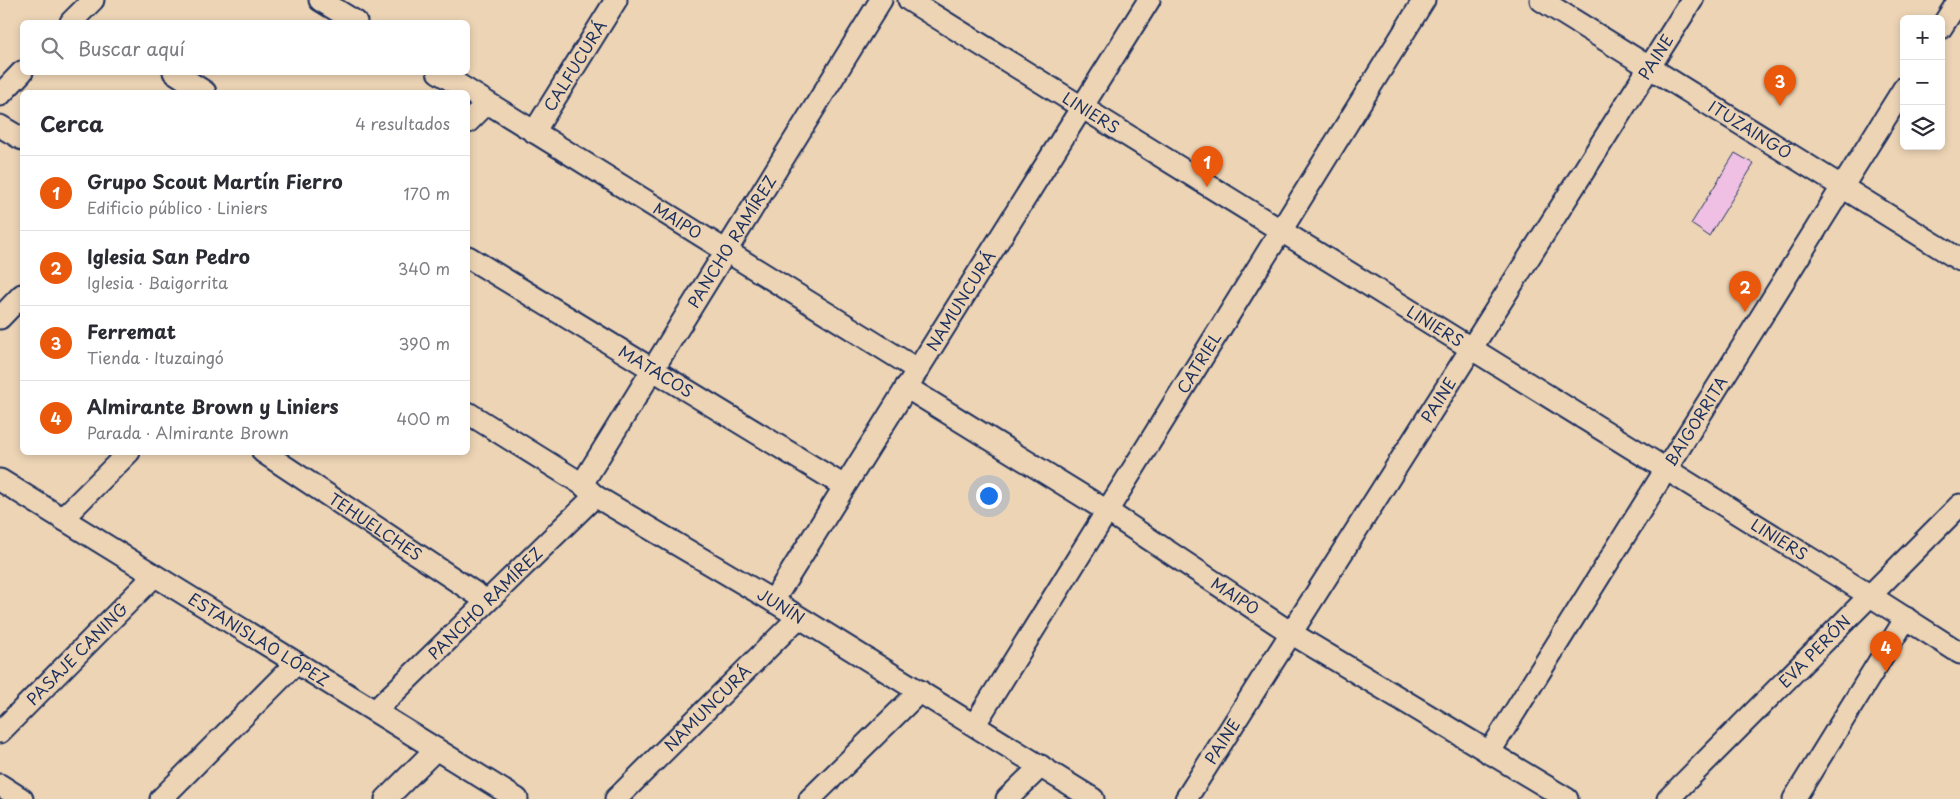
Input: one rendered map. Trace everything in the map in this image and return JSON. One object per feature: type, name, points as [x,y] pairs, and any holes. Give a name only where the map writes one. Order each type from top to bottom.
[{"type":"street","points":[[320,0],[351,12]]},
{"type":"street","name":"CALFUCURÁ","points":[[534,132],[616,0]]},
{"type":"street","name":"PANCHO RAMÍREZ","points":[[375,712],[488,601],[589,490],[654,370],[881,0]]},
{"type":"street","name":"LINIERS","points":[[909,0],[1960,653]]},
{"type":"street","name":"NAMUNCURÁ","points":[[773,601],[1149,0]]},
{"type":"street","name":"CATRIEL","points":[[975,724],[1424,0]]},
{"type":"street","name":"ITUZAINGÓ","points":[[1541,0],[1960,260]]},
{"type":"street","name":"PAINE","points":[[1186,799],[1692,0]]},
{"type":"street","points":[[1945,22],[1959,0]]},
{"type":"street","points":[[0,95],[20,74]]},
{"type":"street","points":[[179,75],[202,90]]},
{"type":"street","name":"MAIPO","points":[[443,75],[467,90]]},
{"type":"street","name":"MAIPO","points":[[470,92],[918,370]]},
{"type":"street","name":"BAIGORRITA","points":[[1489,753],[1900,94]]},
{"type":"street","points":[[470,120],[487,102]]},
{"type":"street","points":[[0,126],[20,138]]},
{"type":"street","name":"MATACOS","points":[[470,258],[844,486]]},
{"type":"street","points":[[0,318],[20,297]]},
{"type":"street","name":"MAIPO","points":[[906,388],[1107,511],[1291,633],[1567,799]]},
{"type":"street","name":"JUNÍN","points":[[470,414],[589,490],[975,724],[1093,799]]},
{"type":"street","points":[[62,518],[127,455]]},
{"type":"street","name":"TEHUELCHES","points":[[268,455],[488,601]]},
{"type":"street","name":"ESTANISLAO LÓPEZ","points":[[0,480],[517,799]]},
{"type":"street","name":"EVA PERÓN","points":[[1668,799],[1960,505]]},
{"type":"street","name":"PASAJE CANING","points":[[0,732],[154,576]]},
{"type":"street","name":"NAMUNCURÁ","points":[[616,799],[798,618]]},
{"type":"street","points":[[1794,799],[1906,618]]},
{"type":"street","points":[[161,799],[296,663]]},
{"type":"street","points":[[810,799],[920,691]]},
{"type":"street","points":[[386,799],[436,749]]},
{"type":"street","points":[[1007,799],[1041,766]]},
{"type":"street","points":[[0,785],[22,799]]},
{"type":"building","points":[[1735,153],[1754,164],[1709,236],[1691,224]]},
{"type":"place","name":"Ferremat","points":[[1780,106]]},
{"type":"place","name":"Grupo Scout Martín Fierro","points":[[1207,187]]},
{"type":"place","name":"Iglesia San Pedro","points":[[1745,312]]},
{"type":"place","name":"Almirante Brown y Liniers","points":[[1886,672]]}]
